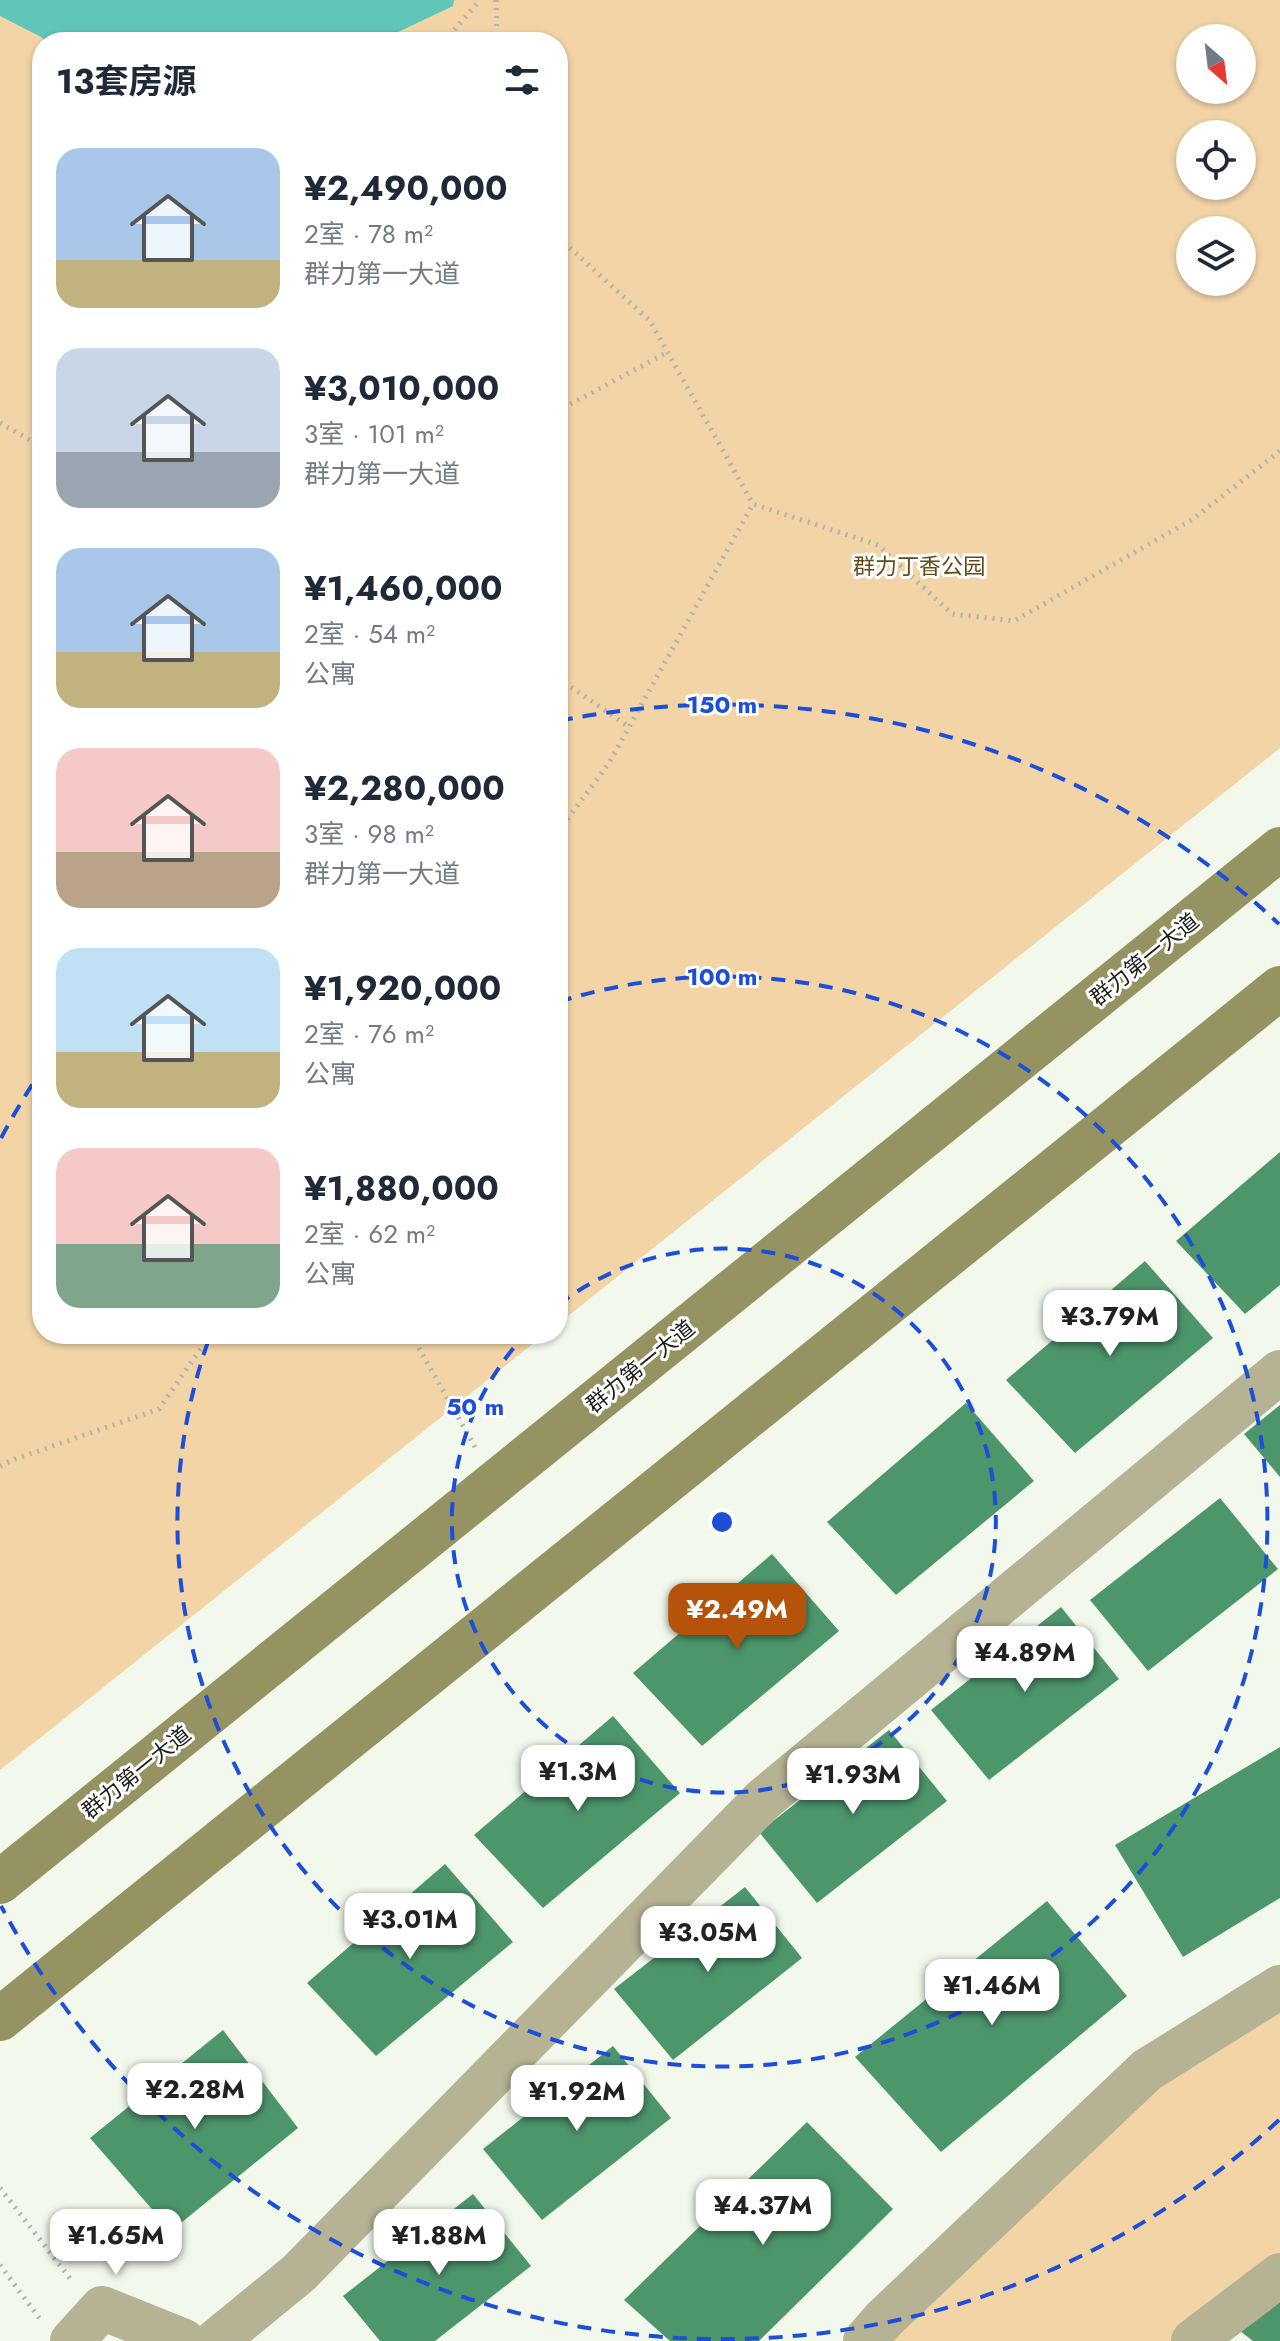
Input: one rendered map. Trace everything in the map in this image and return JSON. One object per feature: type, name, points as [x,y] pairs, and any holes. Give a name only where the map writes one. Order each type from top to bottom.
[{"type":"main road","name":"群力第一大道","points":[[0,1882],[1280,849]]},
{"type":"main road","points":[[0,2019],[1280,988]]},
{"type":"street","points":[[216,2341],[299,2273],[764,1799],[1280,1372]]},
{"type":"street","points":[[865,2341],[884,2319],[1147,2070],[1280,1987]]},
{"type":"street","points":[[1193,2341],[1280,2275]]},
{"type":"street","points":[[59,2335],[102,2308],[184,2341]]},
{"type":"path","points":[[453,32],[480,0]]},
{"type":"path","points":[[496,0],[497,32]]},
{"type":"path","points":[[568,246],[650,321],[753,504],[878,545],[952,614],[1014,621],[1193,519],[1280,451]]},
{"type":"path","points":[[568,405],[668,352]]},
{"type":"path","points":[[0,423],[32,441]]},
{"type":"path","points":[[568,818],[609,763],[753,504]]},
{"type":"path","points":[[568,685],[629,727]]},
{"type":"path","points":[[0,1466],[159,1409],[204,1344]]},
{"type":"path","points":[[417,1344],[495,1483]]},
{"type":"path","points":[[0,2188],[87,2301],[102,2308]]},
{"type":"path","points":[[0,2265],[59,2335]]},
{"type":"green space","name":"群力丁香公园","points":[[0,0],[1280,0],[1280,748],[568,1316],[568,32],[32,32],[32,1344],[532,1344],[0,1770]]},
{"type":"green space","points":[[1280,1987],[1280,2275],[1193,2341],[865,2341],[884,2318]]},
{"type":"water","points":[[0,0],[454,0],[453,6],[398,32],[32,32],[0,16]]},
{"type":"building","points":[[1280,1152],[1280,1285],[1245,1314],[1176,1241]]},
{"type":"building","points":[[1145,1261],[1213,1338],[1075,1453],[1006,1380]]},
{"type":"building","points":[[966,1403],[1034,1481],[896,1595],[827,1522]]},
{"type":"building","points":[[1280,1405],[1280,1477],[1244,1434]]},
{"type":"building","points":[[1220,1498],[1278,1569],[1148,1671],[1090,1600]]},
{"type":"building","points":[[772,1554],[839,1631],[702,1746],[633,1673]]},
{"type":"building","points":[[1061,1607],[1119,1679],[989,1780],[931,1710]]},
{"type":"building","points":[[613,1716],[680,1793],[543,1908],[474,1835]]},
{"type":"building","points":[[889,1730],[947,1801],[817,1903],[759,1832]]},
{"type":"building","points":[[1280,1747],[1280,1898],[1183,1957],[1115,1845]]},
{"type":"building","points":[[445,1864],[513,1942],[376,2056],[307,1983]]},
{"type":"building","points":[[745,1887],[802,1958],[673,2060],[614,1989]]},
{"type":"building","points":[[1047,1901],[1127,1996],[941,2152],[855,2057]]},
{"type":"building","points":[[223,2030],[298,2128],[171,2231],[90,2138]]},
{"type":"building","points":[[613,2046],[671,2118],[542,2220],[483,2149]]},
{"type":"building","points":[[807,2122],[893,2209],[759,2341],[670,2341],[624,2300]]},
{"type":"building","points":[[473,2194],[531,2266],[435,2341],[380,2341],[343,2296]]},
{"type":"building","points":[[1280,2286],[1280,2341],[1253,2341],[1240,2331]]}]
